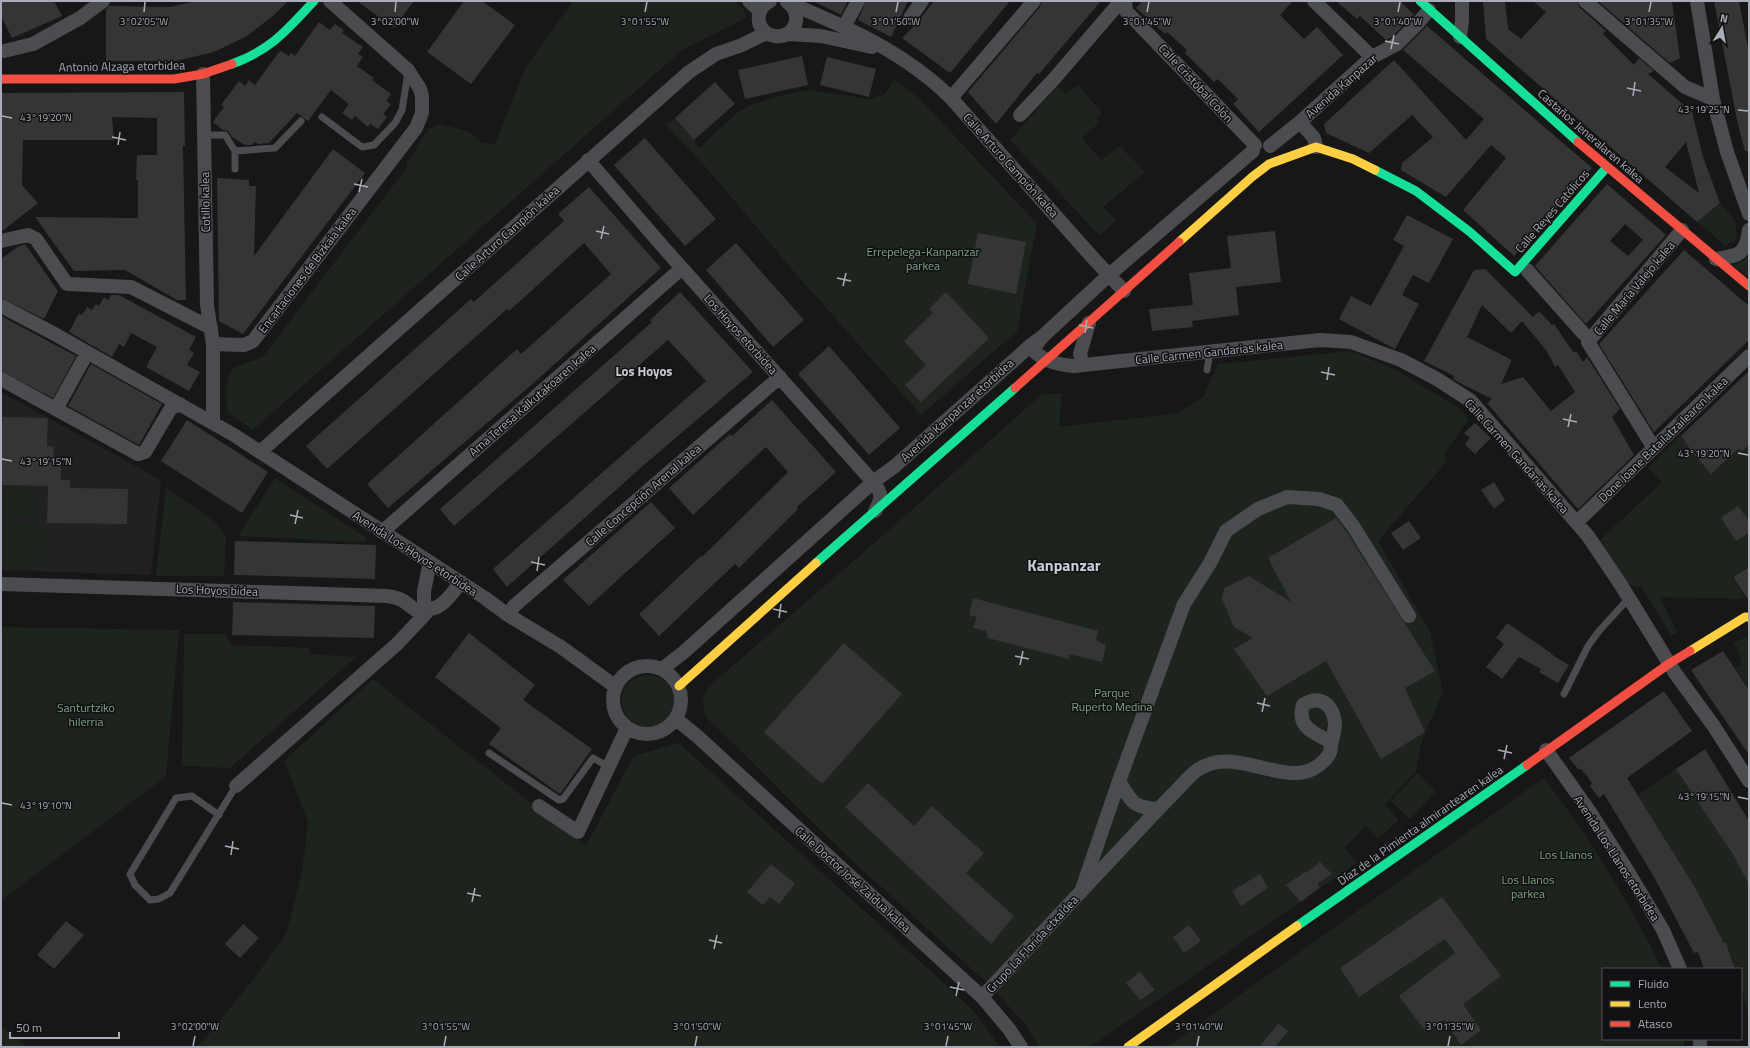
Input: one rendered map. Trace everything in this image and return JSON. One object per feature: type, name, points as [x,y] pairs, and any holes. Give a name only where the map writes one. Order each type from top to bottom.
[{"type":"street","points":[[4,51],[33,44],[80,18],[103,1]]},
{"type":"street","name":"Antonio Alzaga etorbidea","points":[[1,79],[174,79],[203,74],[249,58],[276,41],[314,1]]},
{"type":"street","name":"Encartaciones de Bizkaia kalea","points":[[213,344],[244,344],[253,341],[416,128],[422,113],[422,96],[420,89],[408,70],[330,1]]},
{"type":"street","points":[[749,1],[760,11]]},
{"type":"street","points":[[766,33],[761,27],[759,19],[760,11],[764,4],[770,1]]},
{"type":"street","points":[[844,27],[858,1]]},
{"type":"street","points":[[910,18],[922,1]]},
{"type":"street","points":[[951,98],[1034,1]]},
{"type":"street","points":[[1020,115],[1054,79],[1121,1]]},
{"type":"street","name":"Calle Cristóbal Colón","points":[[1125,1],[1126,11],[1262,156]]},
{"type":"street","points":[[1314,1],[1372,57]]},
{"type":"street","points":[[1460,37],[1462,1]]},
{"type":"street","points":[[1585,1],[1685,87],[1713,99]]},
{"type":"street","points":[[1697,1],[1713,99],[1727,152],[1749,214]]},
{"type":"street","points":[[787,2],[796,13],[796,19],[792,30],[787,34]]},
{"type":"street","name":"Calle Arturo Campión kalea","points":[[787,2],[844,27],[888,50],[935,82],[1124,290]]},
{"type":"street","name":"Avenida Kanpazar","points":[[1262,156],[1269,159],[1272,154],[1270,146],[1300,122],[1372,57],[1397,44],[1418,23],[1424,5]]},
{"type":"street","name":"Castaños Jeneralaren kalea","points":[[1424,5],[1607,167],[1749,286]]},
{"type":"street","name":"Calle Arturo Campión kalea","points":[[260,452],[588,160],[689,72],[716,54],[742,45],[766,33],[776,37],[787,34],[821,36],[888,50]]},
{"type":"street","name":"Cotillo kalea","points":[[203,74],[207,305],[212,328],[213,344],[213,422]]},
{"type":"street","points":[[1300,122],[1314,138],[1316,147]]},
{"type":"street","points":[[1252,177],[1262,156],[1316,147],[1353,159],[1416,191],[1521,271],[1583,333]]},
{"type":"street","name":"Avenida Kanpanzar etorbidea","points":[[662,669],[684,652],[873,482],[895,466],[1031,345],[1042,338],[1109,275],[1262,156]]},
{"type":"street","name":"Los Hoyos etorbidea","points":[[588,160],[873,482],[880,491],[880,500],[874,511]]},
{"type":"street","name":"Calle Reyes Católicos","points":[[1521,271],[1607,167]]},
{"type":"street","name":"Avenida Kanpanzar etorbidea","points":[[679,686],[874,511],[1047,360],[1101,310],[1105,302],[1119,290],[1124,290],[1252,177]]},
{"type":"street","name":"Calle María Valejo kalea","points":[[1654,448],[1588,342],[1682,230]]},
{"type":"street","points":[[1716,259],[1740,254],[1745,248],[1749,230]]},
{"type":"street","points":[[1,241],[28,235],[36,239],[67,284],[132,287],[212,328]]},
{"type":"street","name":"Ama Teresa Kalkutakoaren kalea","points":[[382,532],[682,268]]},
{"type":"street","points":[[1,306],[51,332],[174,403],[145,452],[138,454],[1,379]]},
{"type":"street","points":[[1083,365],[1080,354],[1090,320]]},
{"type":"street","points":[[1042,338],[1033,350],[1037,355],[1047,360]]},
{"type":"street","name":"Calle Carmen Gandarias kalea","points":[[1047,360],[1056,364],[1074,366],[1320,340],[1351,342],[1401,360],[1437,379],[1471,401],[1577,522],[1629,598],[1670,663],[1713,724],[1749,781]]},
{"type":"street","points":[[56,410],[86,353]]},
{"type":"street","name":"Done Joane Batailatzailearen kalea","points":[[1577,522],[1749,356]]},
{"type":"street","name":"Calle Concepción Arenal kalea","points":[[508,614],[514,606],[780,377]]},
{"type":"street","name":"Avenida Los Hoyos etorbidea","points":[[174,403],[213,422],[260,452],[561,647],[616,687]]},
{"type":"street","name":"Grupo La Florida etxaldea","points":[[1081,892],[1119,781],[1184,604],[1210,563],[1226,531],[1258,510],[1288,497],[1319,499],[1337,506],[1353,526],[1409,616]]},
{"type":"street","points":[[428,611],[424,607],[423,600],[430,562]]},
{"type":"street","points":[[236,786],[397,644],[428,611],[436,608],[448,598],[460,582]]},
{"type":"street","name":"Los Hoyos bidea","points":[[1,584],[387,596],[397,597],[405,601],[415,610],[428,611]]},
{"type":"street","name":"Díaz de la Pimienta almirantearen kalea","points":[[1128,1047],[1369,874],[1495,788],[1546,750],[1670,663],[1745,617],[1749,617]]},
{"type":"street","points":[[651,666],[662,669],[675,679],[679,686],[682,697],[681,709],[676,719],[669,727],[659,733],[648,735],[637,733],[628,728],[621,722],[613,705],[613,696],[616,687],[622,678],[635,669],[651,666]]},
{"type":"street","name":"Calle Doctor José Zaldua kalea","points":[[676,719],[697,736],[982,997],[1009,1029],[1021,1047]]},
{"type":"street","points":[[539,806],[578,832],[628,728]]},
{"type":"street","name":"Grupo La Florida etxaldea","points":[[982,997],[1158,809],[1196,771],[1210,764],[1224,761],[1241,762],[1292,774],[1305,773],[1316,768],[1328,756],[1331,751],[1331,742]]},
{"type":"street","name":"Avenida Los Llanos etorbidea","points":[[1546,750],[1590,812],[1627,870],[1663,930],[1680,968]]},
{"type":"street","points":[[1119,781],[1131,801],[1145,809],[1158,809]]},
{"type":"lane","points":[[322,117],[362,147],[374,145],[394,123],[402,110],[408,70]]},
{"type":"lane","points":[[235,151],[275,148],[301,121]]},
{"type":"lane","points":[[204,135],[226,135],[235,151],[235,169]]},
{"type":"lane","points":[[1207,370],[1210,352]]},
{"type":"lane","points":[[1564,694],[1588,646],[1599,631],[1629,598]]},
{"type":"lane","points":[[490,753],[560,800],[563,799],[593,758],[609,767]]},
{"type":"lane","points":[[219,815],[192,796],[176,798],[130,874],[135,885],[150,900],[159,899],[170,893],[219,815],[236,786]]},
{"type":"shaded area","points":[[1,392],[161,480],[151,575],[1,570]]},
{"type":"green space","points":[[573,1],[734,1],[744,9],[746,18],[682,50],[253,430],[228,413],[226,387],[229,374],[237,366],[251,362],[265,354],[407,167],[407,162],[417,149],[418,143],[429,129],[440,124],[470,132],[482,143],[495,144],[524,70]]},
{"type":"green space","name":"Errepelega-Kanpanzar parkea","points":[[894,79],[919,98],[1037,224],[1017,331],[921,415],[790,267],[711,173],[666,125],[675,118],[699,148],[737,113],[753,104],[783,95],[809,90],[870,99],[885,94]]},
{"type":"green space","points":[[1078,85],[1102,113],[1096,118],[1099,123],[1082,138],[1101,160],[1120,146],[1145,172],[1103,207],[1116,221],[1099,235],[1010,140],[1058,86],[1066,93]]},
{"type":"green space","points":[[1720,203],[1734,220],[1737,229],[1735,241],[1725,245],[1697,222]]},
{"type":"green space","points":[[1749,255],[1749,278],[1733,265],[1743,261]]},
{"type":"green space","name":"Parque Ruperto Medina","points":[[1350,351],[1394,369],[1459,408],[1469,419],[1444,454],[1447,461],[1378,541],[1430,632],[1443,692],[1422,740],[1416,771],[1385,805],[1399,820],[1378,839],[1365,826],[1345,848],[1357,863],[1090,1047],[1039,1047],[1027,1026],[987,983],[845,854],[705,716],[703,701],[706,689],[896,524],[1041,395],[1062,393],[1059,427],[1178,413],[1203,397],[1218,364]]},
{"type":"green space","points":[[1680,435],[1688,446],[1702,448],[1695,455],[1711,473],[1739,448],[1742,451],[1749,445],[1749,566],[1732,577],[1745,597],[1740,599],[1660,597],[1677,632],[1671,635],[1641,587],[1632,586],[1623,580],[1598,542],[1662,482],[1648,468]]},
{"type":"green space","points":[[275,478],[367,538],[366,541],[238,536]]},
{"type":"green space","points":[[1,486],[38,488],[37,520],[1,519]]},
{"type":"green space","points":[[166,487],[216,523],[226,536],[224,576],[156,576]]},
{"type":"green space","points":[[1,523],[47,524],[45,568],[1,566]]},
{"type":"green space","name":"Santurtziko hilerria","points":[[1,627],[179,630],[166,776],[1,901]]},
{"type":"green space","points":[[184,634],[224,634],[233,645],[310,648],[310,654],[356,657],[230,768],[182,766]]},
{"type":"green space","points":[[1746,637],[1749,641],[1749,688],[1735,668],[1741,666],[1741,662],[1734,643]]},
{"type":"green space","points":[[643,675],[653,675],[663,679],[670,686],[674,696],[674,706],[670,716],[663,723],[653,727],[643,727],[633,723],[626,716],[622,706],[622,696],[626,686],[633,679]]},
{"type":"green space","points":[[373,679],[586,846],[634,756],[679,743],[947,986],[973,1011],[1000,1047],[196,1047],[207,1036],[253,980],[286,934],[302,872],[308,822],[284,761]]},
{"type":"green space","points":[[1676,769],[1734,856],[1749,885],[1749,1019],[1742,989],[1742,968],[1735,968],[1730,953],[1696,889],[1638,795]]},
{"type":"green space","points":[[1417,773],[1436,791],[1410,819],[1391,801]]},
{"type":"green space","points":[[1544,778],[1608,870],[1661,968],[1602,968],[1602,1040],[1684,1040],[1684,1047],[1167,1047]]},
{"type":"green space","points":[[1,1026],[27,1047],[1,1047]]},
{"type":"building","points":[[1,1],[54,1],[62,16],[12,38],[1,16]]},
{"type":"building","points":[[197,1],[288,1],[274,15],[247,36],[214,52],[176,61],[106,61],[106,9],[109,6],[170,7]]},
{"type":"building","points":[[357,1],[414,1],[394,28]]},
{"type":"building","points":[[464,1],[482,1],[515,25],[471,84],[427,52]]},
{"type":"building","points":[[813,1],[848,1],[841,15]]},
{"type":"building","points":[[866,1],[908,1],[891,37],[858,20]]},
{"type":"building","points":[[934,1],[1010,1],[950,73],[902,38],[917,23]]},
{"type":"building","points":[[1042,1],[1101,1],[1039,74],[1037,73],[996,124],[968,92],[1040,7]]},
{"type":"building","points":[[1142,1],[1293,1],[1280,15],[1304,39],[1317,27],[1343,55],[1259,132],[1233,104],[1238,99],[1218,79],[1214,82],[1185,53],[1187,50],[1167,32],[1165,34],[1136,8]]},
{"type":"building","points":[[1336,1],[1400,1],[1414,15],[1392,37],[1386,40],[1360,16],[1357,19]]},
{"type":"building","points":[[1483,1],[1505,1],[1508,29],[1521,39],[1546,12],[1533,1],[1577,1],[1579,7],[1606,31],[1603,34],[1634,65],[1639,58],[1654,71],[1648,74],[1692,112],[1703,157],[1720,203],[1697,222],[1486,39]],"holes":[[[1686,142],[1699,193],[1665,167]]]},
{"type":"building","points":[[1598,1],[1672,1],[1680,58],[1670,63]]},
{"type":"building","points":[[1714,1],[1739,1],[1749,53],[1749,151],[1745,151],[1738,125]]},
{"type":"building","points":[[319,22],[330,30],[335,24],[344,30],[342,33],[363,47],[358,54],[363,57],[357,66],[374,78],[372,80],[391,94],[386,101],[391,104],[383,114],[387,117],[378,129],[370,124],[368,127],[355,116],[352,120],[342,113],[349,104],[331,90],[308,121],[297,113],[269,143],[259,144],[254,142],[252,145],[245,145],[232,137],[228,131],[223,130],[213,122],[224,107],[221,105],[239,81],[245,86],[249,80],[255,85],[281,51],[289,56],[291,53],[295,56]]},
{"type":"building","points":[[1427,26],[1592,168],[1514,256],[1463,210],[1506,158],[1491,145],[1446,197],[1401,170],[1402,163],[1433,137],[1412,115],[1369,153],[1326,133],[1324,124],[1394,60],[1466,140],[1484,119],[1403,50]]},
{"type":"building","points":[[802,56],[808,85],[745,99],[738,70]]},
{"type":"building","points":[[827,57],[876,69],[869,97],[820,85]]},
{"type":"building","points":[[715,82],[735,104],[694,140],[675,118]]},
{"type":"building","points":[[184,92],[185,146],[183,146],[186,300],[177,300],[125,270],[74,271],[35,217],[138,218],[138,180],[136,180],[137,155],[157,155],[157,118],[112,117],[114,140],[23,140],[22,185],[38,203],[1,232],[1,93]]},
{"type":"building","points":[[645,138],[716,219],[685,246],[614,165]]},
{"type":"building","points":[[333,149],[365,173],[243,334],[219,321],[217,178],[249,180],[249,186],[256,186],[254,256]]},
{"type":"building","points":[[1607,184],[1666,235],[1586,324],[1535,266]],"holes":[[[1625,224],[1643,240],[1628,256],[1610,241]]]},
{"type":"building","points":[[589,187],[661,268],[537,380],[388,508],[367,484],[517,349],[521,354],[611,274],[584,243],[509,311],[507,309],[327,469],[306,446],[471,299],[474,302],[564,221],[558,214]]},
{"type":"building","points":[[1407,215],[1453,239],[1429,283],[1413,275],[1402,295],[1419,304],[1395,349],[1339,319],[1351,296],[1371,306],[1404,246],[1393,240]]},
{"type":"building","points":[[1275,231],[1281,282],[1236,287],[1239,315],[1192,321],[1193,327],[1152,331],[1149,309],[1193,305],[1189,273],[1231,268],[1227,236]]},
{"type":"building","points":[[978,233],[1026,242],[1016,294],[968,284]]},
{"type":"building","points":[[736,243],[804,320],[773,347],[706,270]]},
{"type":"building","points":[[25,244],[58,291],[44,319],[1,298],[1,259],[19,246]]},
{"type":"building","points":[[1684,250],[1749,306],[1749,340],[1654,432],[1599,344]]},
{"type":"building","points":[[1485,269],[1533,317],[1539,311],[1552,325],[1554,324],[1573,352],[1577,352],[1583,362],[1587,357],[1620,409],[1612,417],[1634,455],[1578,509],[1487,403],[1492,399],[1458,382],[1453,379],[1454,376],[1424,361],[1474,270]],"holes":[[[1482,305],[1511,333],[1522,321],[1546,350],[1555,367],[1558,365],[1575,392],[1551,411],[1523,377],[1501,384],[1512,360],[1467,337]]]},
{"type":"building","points":[[680,292],[753,372],[645,464],[507,587],[493,569],[706,381],[668,340],[454,526],[440,509],[652,322],[650,320]]},
{"type":"building","points":[[946,292],[989,338],[921,402],[905,385],[926,365],[904,341],[933,313],[929,309]]},
{"type":"building","points":[[111,295],[119,295],[196,337],[189,350],[194,353],[187,365],[200,372],[189,391],[146,367],[157,347],[131,333],[124,347],[119,344],[112,357],[69,332],[79,313],[82,315],[87,307],[92,310],[96,304],[99,306],[104,297],[108,300]]},
{"type":"building","points":[[1,316],[76,356],[53,398],[1,371]]},
{"type":"building","points":[[829,346],[900,428],[869,455],[798,374]]},
{"type":"building","points":[[91,364],[162,404],[139,445],[68,406]]},
{"type":"building","points":[[1749,371],[1749,445],[1742,451],[1739,448],[1711,474],[1681,436]]},
{"type":"building","points":[[772,400],[836,472],[797,507],[798,509],[739,568],[735,564],[659,636],[639,614],[701,556],[702,557],[788,472],[766,447],[693,515],[669,488],[730,434],[732,436]]},
{"type":"building","points":[[1,417],[48,418],[47,446],[54,447],[53,460],[61,460],[61,480],[70,480],[70,488],[128,489],[127,524],[47,523],[48,486],[1,485]]},
{"type":"building","points":[[187,420],[268,472],[242,513],[161,461]]},
{"type":"building","points":[[1475,423],[1491,438],[1475,454],[1465,444],[1470,438],[1464,433]]},
{"type":"building","points":[[1494,482],[1505,500],[1494,509],[1481,490]]},
{"type":"building","points":[[651,502],[675,528],[589,606],[563,580]]},
{"type":"building","points":[[1738,506],[1749,521],[1749,533],[1736,541],[1721,518]]},
{"type":"building","points":[[1336,518],[1346,531],[1435,671],[1405,688],[1425,732],[1381,759],[1326,661],[1267,696],[1234,649],[1253,638],[1234,627],[1222,599],[1224,588],[1249,576],[1291,602],[1268,558]]},
{"type":"building","points":[[1409,521],[1421,538],[1403,550],[1391,533]]},
{"type":"building","points":[[235,541],[376,545],[375,579],[234,575]]},
{"type":"building","points":[[1749,567],[1749,601],[1733,577]]},
{"type":"building","points":[[973,598],[1098,631],[1096,640],[1106,645],[1102,662],[1069,654],[1069,659],[988,638],[986,631],[973,628],[977,617],[969,615]]},
{"type":"building","points":[[233,602],[375,606],[374,638],[232,635]]},
{"type":"building","points":[[1507,623],[1569,665],[1558,683],[1539,672],[1541,669],[1519,657],[1502,679],[1486,667],[1504,644],[1496,638]]},
{"type":"building","points":[[469,633],[535,685],[523,700],[592,749],[560,794],[489,744],[501,728],[435,677]]},
{"type":"building","points":[[844,643],[902,694],[822,784],[764,732]]},
{"type":"building","points":[[1723,651],[1749,690],[1749,755],[1691,670]]},
{"type":"building","points":[[1664,691],[1692,731],[1627,778],[1696,889],[1724,943],[1726,943],[1735,968],[1704,968],[1698,952],[1694,953],[1654,877],[1604,794],[1599,798],[1590,786],[1592,783],[1587,776],[1581,769],[1578,769],[1569,758]]},
{"type":"building","points":[[1705,749],[1749,821],[1749,885],[1734,856],[1676,769]]},
{"type":"building","points":[[868,783],[914,826],[932,806],[984,853],[966,873],[1014,916],[991,944],[845,807]]},
{"type":"building","points":[[1320,862],[1332,874],[1317,884],[1320,887],[1301,902],[1286,885],[1305,872],[1306,873]]},
{"type":"building","points":[[771,864],[795,884],[779,904],[770,897],[763,905],[747,892]]},
{"type":"building","points":[[1260,874],[1268,888],[1241,906],[1232,891]]},
{"type":"building","points":[[1442,897],[1501,976],[1463,1004],[1481,1030],[1461,1045],[1444,1020],[1426,1032],[1399,996],[1455,953],[1445,939],[1359,997],[1340,968]]},
{"type":"building","points":[[66,921],[84,935],[54,969],[37,955]]},
{"type":"building","points":[[243,924],[259,938],[240,958],[225,944]]},
{"type":"building","points":[[1189,925],[1201,941],[1184,953],[1173,937]]},
{"type":"building","points":[[1140,972],[1155,990],[1140,1000],[1126,983]]},
{"type":"building","points":[[1278,1024],[1288,1031],[1275,1047],[1259,1047]]},
{"type":"traffic: fast","points":[[232,64],[268,46],[278,38],[314,1]]},
{"type":"traffic: fast","points":[[1420,1],[1578,142]]},
{"type":"traffic: fast","points":[[1375,170],[1416,191],[1470,232],[1515,272],[1607,167]]},
{"type":"traffic: fast","points":[[816,563],[1015,388]]},
{"type":"traffic: fast","points":[[1297,926],[1527,765]]},
{"type":"traffic: slow","points":[[1179,242],[1252,177],[1269,164],[1316,147],[1353,159],[1375,170]]},
{"type":"traffic: slow","points":[[679,686],[816,563]]},
{"type":"traffic: slow","points":[[1690,651],[1745,617],[1749,617]]},
{"type":"traffic: slow","points":[[1128,1047],[1297,926]]},
{"type":"traffic: jam","points":[[1,79],[174,79],[203,74],[232,64]]},
{"type":"traffic: jam","points":[[1578,142],[1749,286]]},
{"type":"traffic: jam","points":[[1015,388],[1179,242]]},
{"type":"traffic: jam","points":[[1527,765],[1670,663],[1690,651]]},
{"type":"district","name":"Los Hoyos","points":[[644,371]]},
{"type":"district","name":"Kanpanzar","points":[[1064,565]]},
{"type":"park label","name":"Los Llanos","points":[[1566,854]]},
{"type":"park label","name":"Los Llanos parkea","points":[[1528,886]]}]
